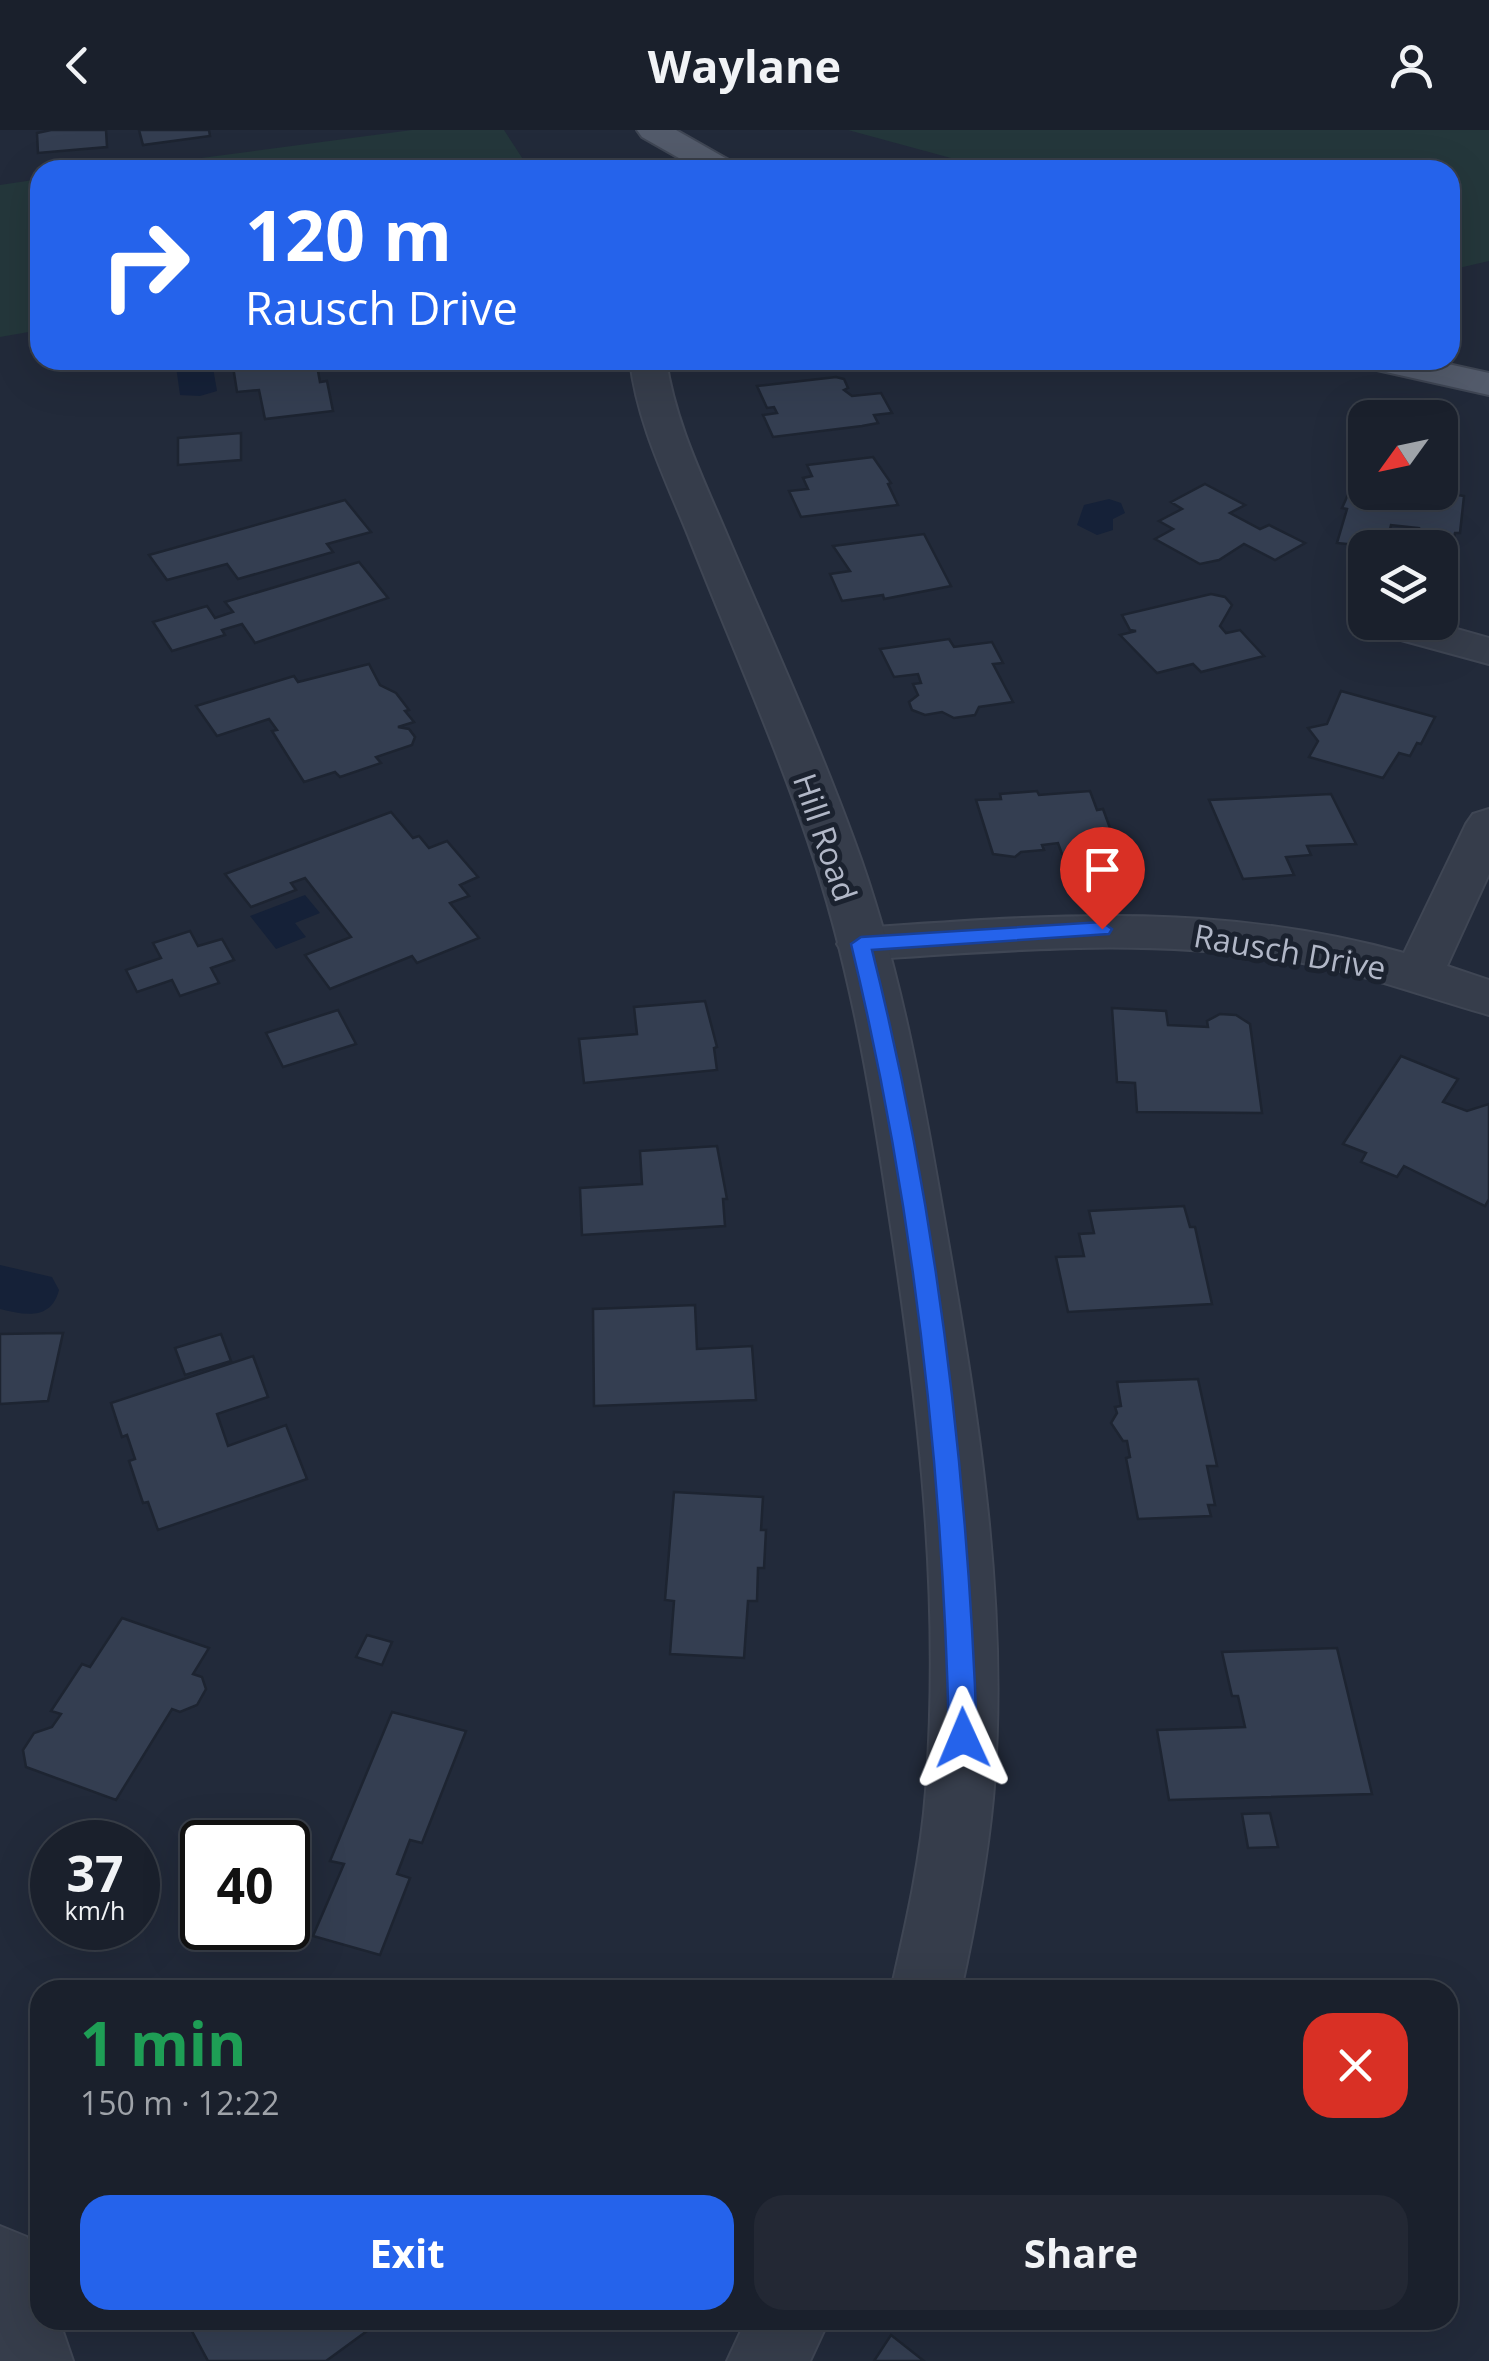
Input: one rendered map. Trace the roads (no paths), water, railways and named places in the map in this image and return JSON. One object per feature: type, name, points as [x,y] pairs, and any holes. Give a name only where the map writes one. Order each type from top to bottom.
[{"type":"main road","points":[[652,130],[706,160]]},
{"type":"main road","points":[[1426,370],[1489,384]]},
{"type":"street","name":"Hill Road","points":[[650,370],[659,414],[846,886],[890,1064],[927,1280],[949,1458],[959,1581],[963,1738],[960,1786],[949,1874],[928,1980]]},
{"type":"street","points":[[1449,640],[1489,651]]},
{"type":"street","name":"Rausch Drive","points":[[1419,974],[1489,824]]},
{"type":"street","name":"Rausch Drive","points":[[861,944],[1055,930],[1141,929],[1295,947],[1419,974],[1489,998]]},
{"type":"street","points":[[0,2264],[34,2361]]},
{"type":"street","points":[[766,2361],[784,2330]]},
{"type":"water","points":[[177,370],[213,370],[217,391],[200,396],[180,395]]},
{"type":"water","points":[[1109,499],[1121,503],[1125,513],[1113,519],[1113,530],[1097,535],[1077,525],[1084,505]]},
{"type":"water","points":[[305,895],[320,913],[295,923],[306,937],[276,949],[250,916]]},
{"type":"water","points":[[0,1265],[52,1277],[59,1290],[50,1307],[36,1313],[0,1309]]}]
